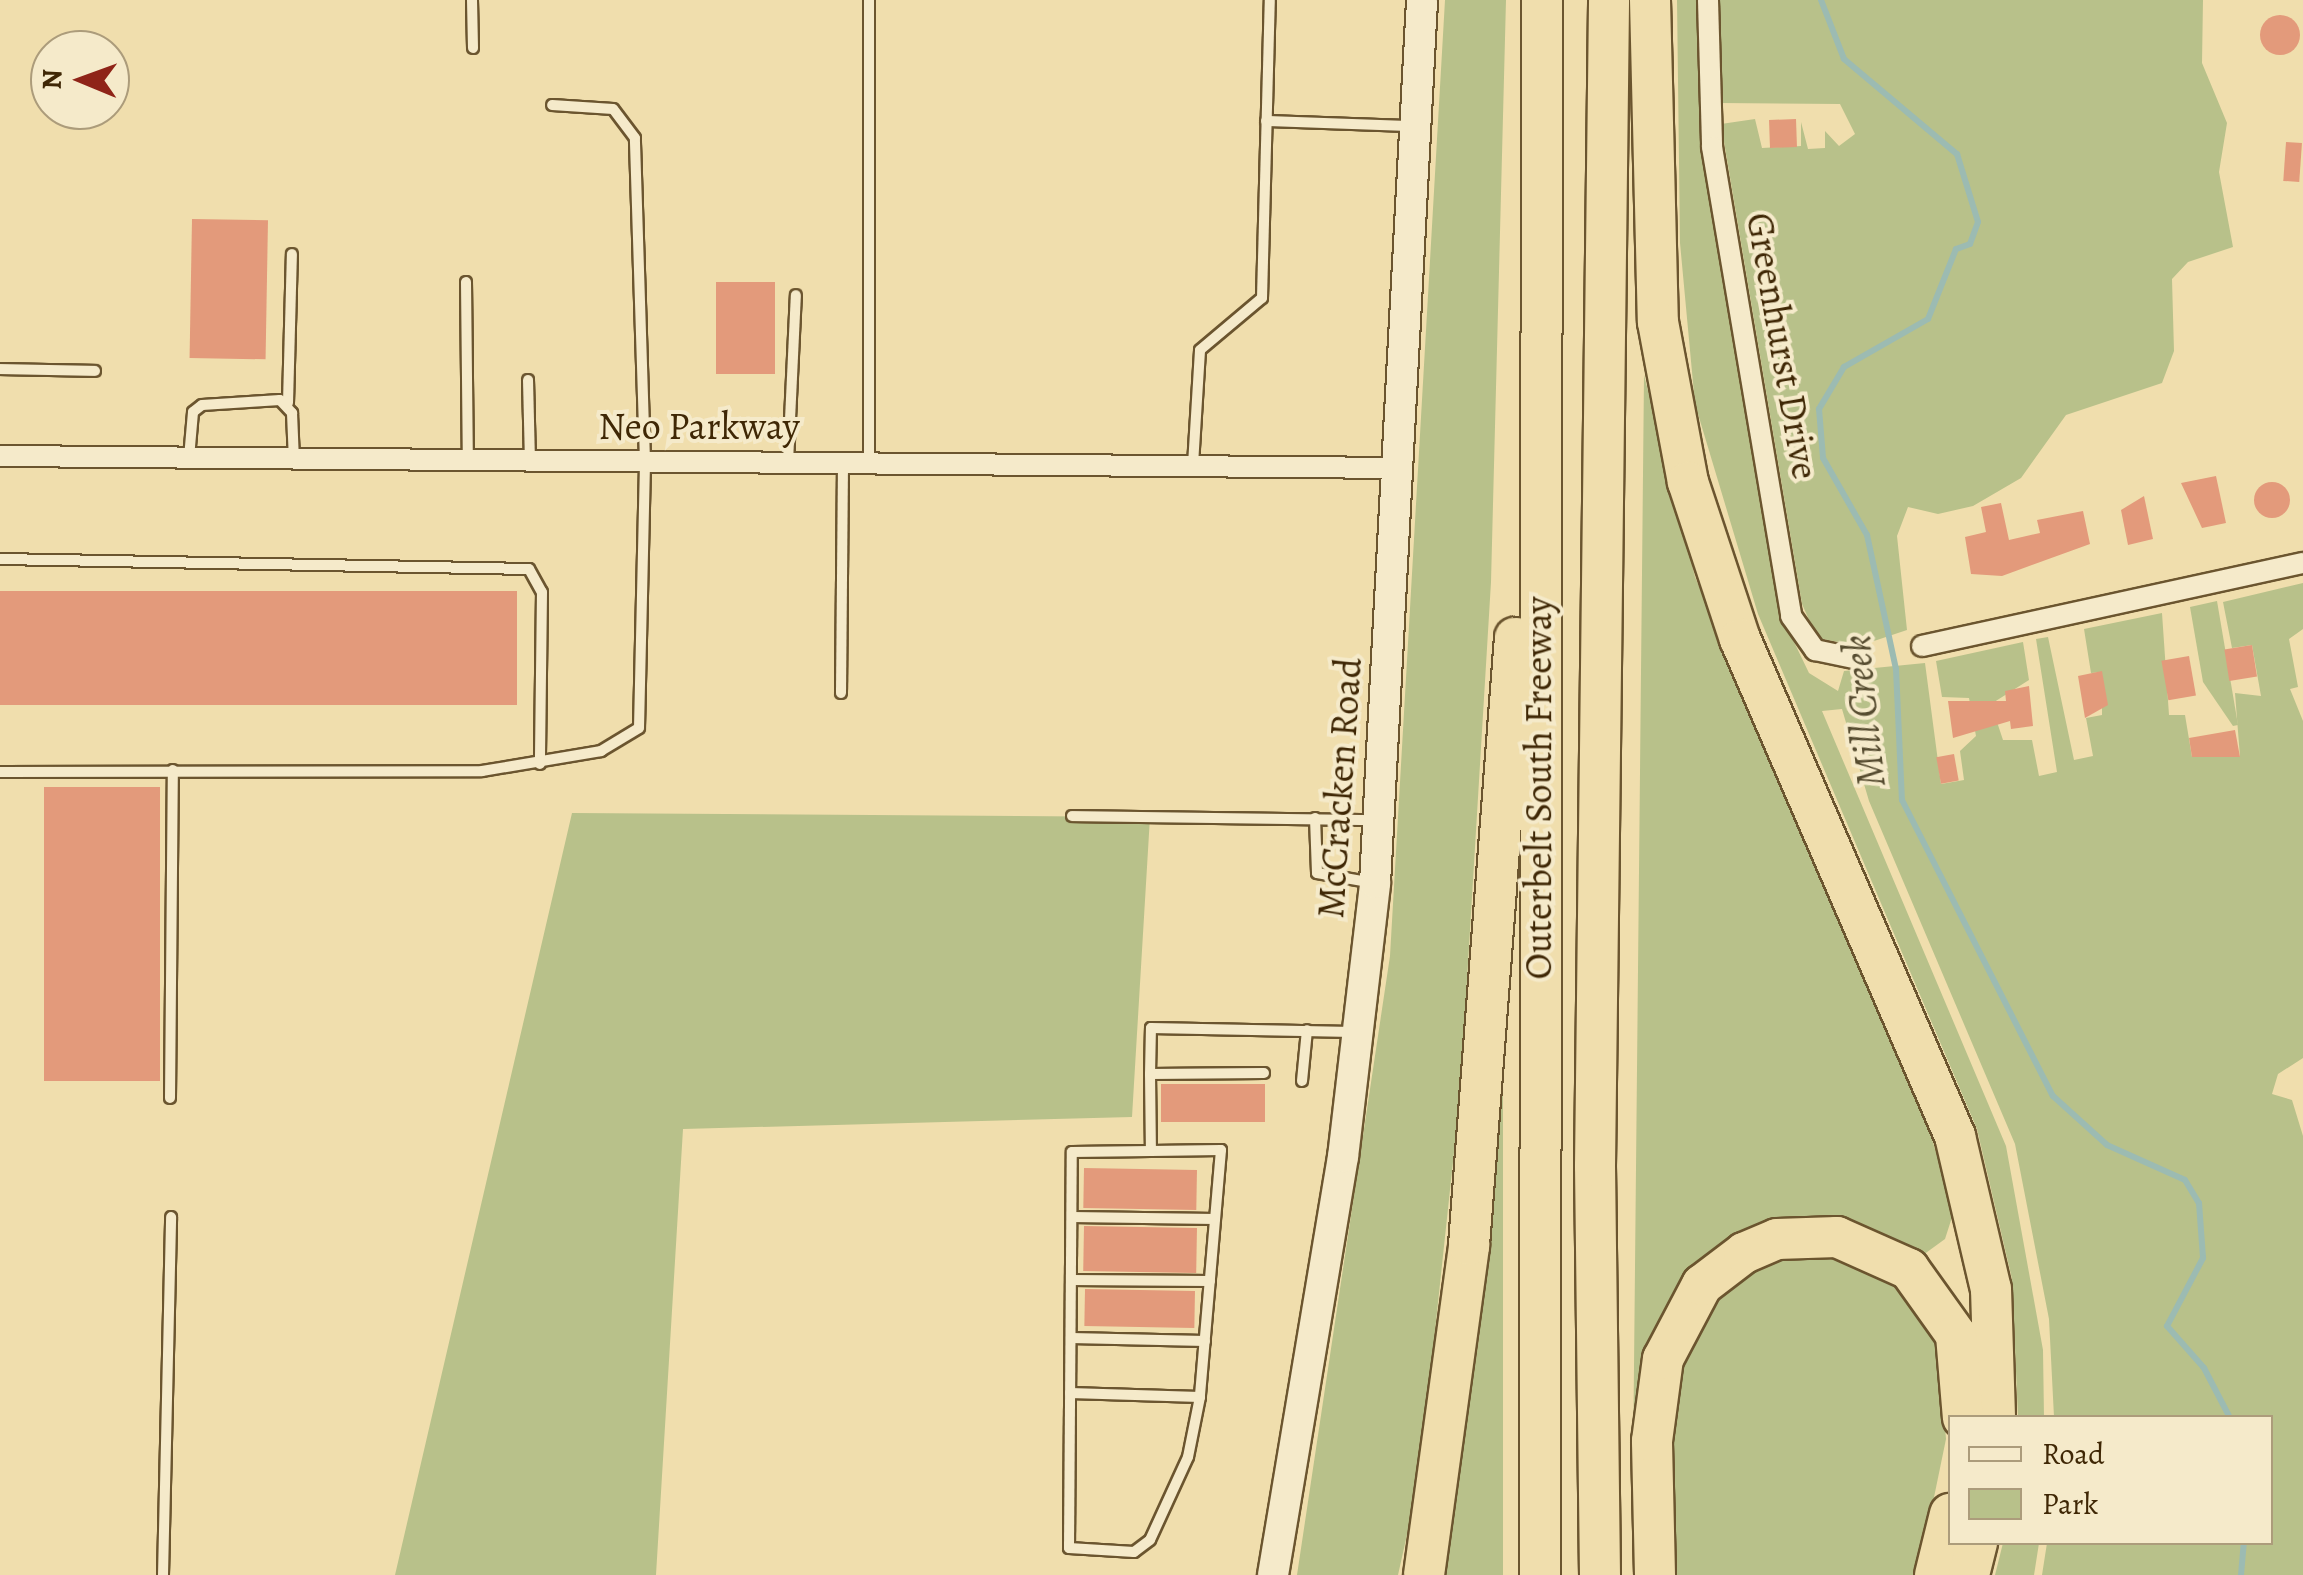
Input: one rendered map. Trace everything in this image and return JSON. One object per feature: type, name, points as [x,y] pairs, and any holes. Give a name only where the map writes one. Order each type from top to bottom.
[{"type":"highway","name":"Outerbelt South Freeway","points":[[1540,1575],[1542,0]]},
{"type":"highway","name":"Outerbelt South Freeway","points":[[1600,1575],[1595,1166],[1609,0]]},
{"type":"highway","points":[[1650,0],[1658,322],[1688,482],[1740,639],[1954,1136],[1990,1290],[1995,1415]]},
{"type":"highway","points":[[1424,1575],[1470,1225],[1540,280]]},
{"type":"highway","points":[[1654,1575],[1652,1441],[1663,1358],[1702,1286],[1744,1254],[1778,1240],[1837,1237],[1908,1269],[1956,1335],[1963,1415]]},
{"type":"highway","points":[[1935,1575],[1948,1522]]},
{"type":"highway","points":[[1969,1575],[1975,1545]]},
{"type":"street","name":"McCracken Road","points":[[1273,1575],[1360,1032],[1375,883],[1422,0]]},
{"type":"street","name":"Greenhurst Drive","points":[[1708,0],[1712,146],[1792,616],[1816,650],[1858,659]]},
{"type":"street","name":"Neo Parkway","points":[[0,456],[468,465],[646,461],[1399,468]]},
{"type":"street","points":[[1922,646],[2303,563]]},
{"type":"lane","points":[[472,0],[473,48]]},
{"type":"lane","points":[[869,0],[869,462]]},
{"type":"lane","points":[[1193,466],[1200,350],[1262,298],[1270,0]]},
{"type":"lane","points":[[0,772],[540,764],[601,750],[640,728],[646,461],[635,138],[613,109],[552,105]]},
{"type":"lane","points":[[1266,120],[1416,126]]},
{"type":"lane","points":[[292,254],[288,402],[294,462]]},
{"type":"lane","points":[[466,282],[468,465]]},
{"type":"lane","points":[[788,462],[796,295]]},
{"type":"lane","points":[[0,370],[95,371]]},
{"type":"lane","points":[[528,380],[530,464]]},
{"type":"lane","points":[[189,460],[193,412],[202,406],[288,402]]},
{"type":"lane","points":[[841,693],[842,462]]},
{"type":"lane","points":[[0,560],[529,569],[542,592],[540,764]]},
{"type":"lane","points":[[170,1098],[173,770]]},
{"type":"lane","points":[[1072,816],[1380,820]]},
{"type":"lane","points":[[1315,818],[1317,873],[1375,883]]},
{"type":"lane","points":[[1151,1151],[1152,1028],[1360,1032]]},
{"type":"lane","points":[[1302,1081],[1307,1030]]},
{"type":"lane","points":[[1150,1074],[1264,1073]]},
{"type":"lane","points":[[1222,1150],[1200,1396],[1188,1457],[1150,1540],[1134,1552],[1069,1548],[1072,1217],[1072,1152],[1222,1150]]},
{"type":"lane","points":[[163,1575],[170,1217]]},
{"type":"lane","points":[[1072,1217],[1216,1218]]},
{"type":"lane","points":[[1071,1280],[1210,1281]]},
{"type":"lane","points":[[1071,1338],[1205,1341]]},
{"type":"lane","points":[[1070,1393],[1200,1396]]},
{"type":"green space","points":[[1445,0],[1506,0],[1491,582],[1460,1096],[1419,1481],[1398,1575],[1297,1575],[1390,956]]},
{"type":"green space","points":[[1677,0],[1697,0],[1703,162],[1780,613],[1809,673],[1838,691],[1844,671],[1925,663],[1941,784],[1964,780],[1960,751],[1976,736],[1969,698],[1942,697],[1936,661],[2023,642],[2029,680],[1991,704],[2003,740],[2032,740],[2039,776],[2057,772],[2036,639],[2048,637],[2074,760],[2093,756],[2086,718],[2102,715],[2102,672],[2091,673],[2084,629],[2162,613],[2169,715],[2185,715],[2192,757],[2240,757],[2235,693],[2261,696],[2252,645],[2232,648],[2223,602],[2303,583],[2303,629],[2289,639],[2298,687],[2290,689],[2303,721],[2303,1058],[2278,1074],[2272,1094],[2292,1100],[2303,1136],[2303,1575],[2042,1575],[2047,1545],[2273,1545],[2273,1415],[2054,1415],[2049,1319],[2015,1144],[1869,801],[1842,709],[1822,711],[2006,1146],[2043,1350],[2044,1415],[2018,1415],[2012,1279],[1977,1129],[1758,614],[1695,404],[1680,243]]},
{"type":"green space","points":[[1720,0],[2203,0],[2202,63],[2227,123],[2219,172],[2233,247],[2188,262],[2172,279],[2174,351],[2162,383],[2066,415],[2021,478],[1973,506],[1938,514],[1908,507],[1897,536],[1907,630],[1859,646],[1817,638],[1802,604],[1721,124],[1755,119],[1762,148],[1801,146],[1801,122],[1808,149],[1825,148],[1825,131],[1839,146],[1855,134],[1840,104],[1719,103]]},
{"type":"green space","points":[[1644,375],[1695,577],[1915,1084],[1954,1211],[1945,1239],[1923,1255],[1737,1242],[1633,1466]]},
{"type":"green space","points":[[2217,601],[2238,725],[2233,726],[2203,682],[2190,607]]},
{"type":"green space","points":[[572,813],[1150,817],[1132,1117],[683,1129],[656,1575],[395,1575]]},
{"type":"green space","points":[[1503,1046],[1503,1575],[1444,1575],[1479,1338]]},
{"type":"green space","points":[[1834,1253],[1893,1279],[1937,1332],[1946,1439],[1918,1575],[1672,1575],[1675,1381],[1703,1313],[1740,1275],[1784,1256]]},
{"type":"green space","points":[[2002,1545],[2039,1545],[2034,1575],[1995,1575]]},
{"type":"building","points":[[2280,15],[2294,21],[2300,35],[2294,49],[2280,55],[2266,49],[2260,35],[2266,21]]},
{"type":"building","points":[[1796,119],[1797,147],[1770,148],[1769,120]]},
{"type":"building","points":[[2286,142],[2302,143],[2299,182],[2283,181]]},
{"type":"building","points":[[192,219],[268,220],[266,359],[190,358]]},
{"type":"building","points":[[716,282],[775,282],[775,374],[716,374]]},
{"type":"building","points":[[2216,476],[2226,523],[2202,528],[2181,483]]},
{"type":"building","points":[[2272,482],[2285,487],[2290,500],[2285,513],[2272,518],[2259,513],[2254,500],[2259,487]]},
{"type":"building","points":[[2144,496],[2153,539],[2128,545],[2121,510]]},
{"type":"building","points":[[2001,503],[2009,540],[2040,533],[2037,520],[2083,511],[2090,544],[2002,576],[1971,574],[1965,537],[1986,532],[1981,507]]},
{"type":"building","points":[[0,591],[517,591],[517,705],[0,705]]},
{"type":"building","points":[[2252,645],[2257,677],[2229,681],[2224,649]]},
{"type":"building","points":[[2189,656],[2196,695],[2168,700],[2161,661]]},
{"type":"building","points":[[2102,671],[2108,705],[2085,718],[2078,676]]},
{"type":"building","points":[[2029,686],[2033,726],[2011,729],[2010,721],[1953,738],[1948,701],[2006,701],[2005,691]]},
{"type":"building","points":[[2235,730],[2240,757],[2192,757],[2189,738]]},
{"type":"building","points":[[1954,754],[1959,781],[1941,784],[1936,757]]},
{"type":"building","points":[[44,787],[160,787],[160,1081],[44,1081]]},
{"type":"building","points":[[1161,1084],[1265,1084],[1265,1122],[1161,1122]]},
{"type":"building","points":[[1084,1168],[1197,1170],[1196,1210],[1083,1208]]},
{"type":"building","points":[[1084,1226],[1197,1228],[1196,1273],[1083,1271]]},
{"type":"building","points":[[1085,1289],[1195,1291],[1194,1328],[1084,1326]]},
{"type":"waterway","name":"Mill Creek","points":[[1821,0],[1844,59],[1957,154],[1978,222],[1970,244],[1956,249],[1928,319],[1844,367],[1819,409],[1823,458],[1867,535],[1896,669],[1902,800],[2053,1096],[2107,1145],[2185,1180],[2199,1203],[2203,1258],[2167,1326],[2204,1368],[2228,1415]]},
{"type":"waterway","name":"Mill Creek","points":[[2241,1575],[2244,1545]]}]
